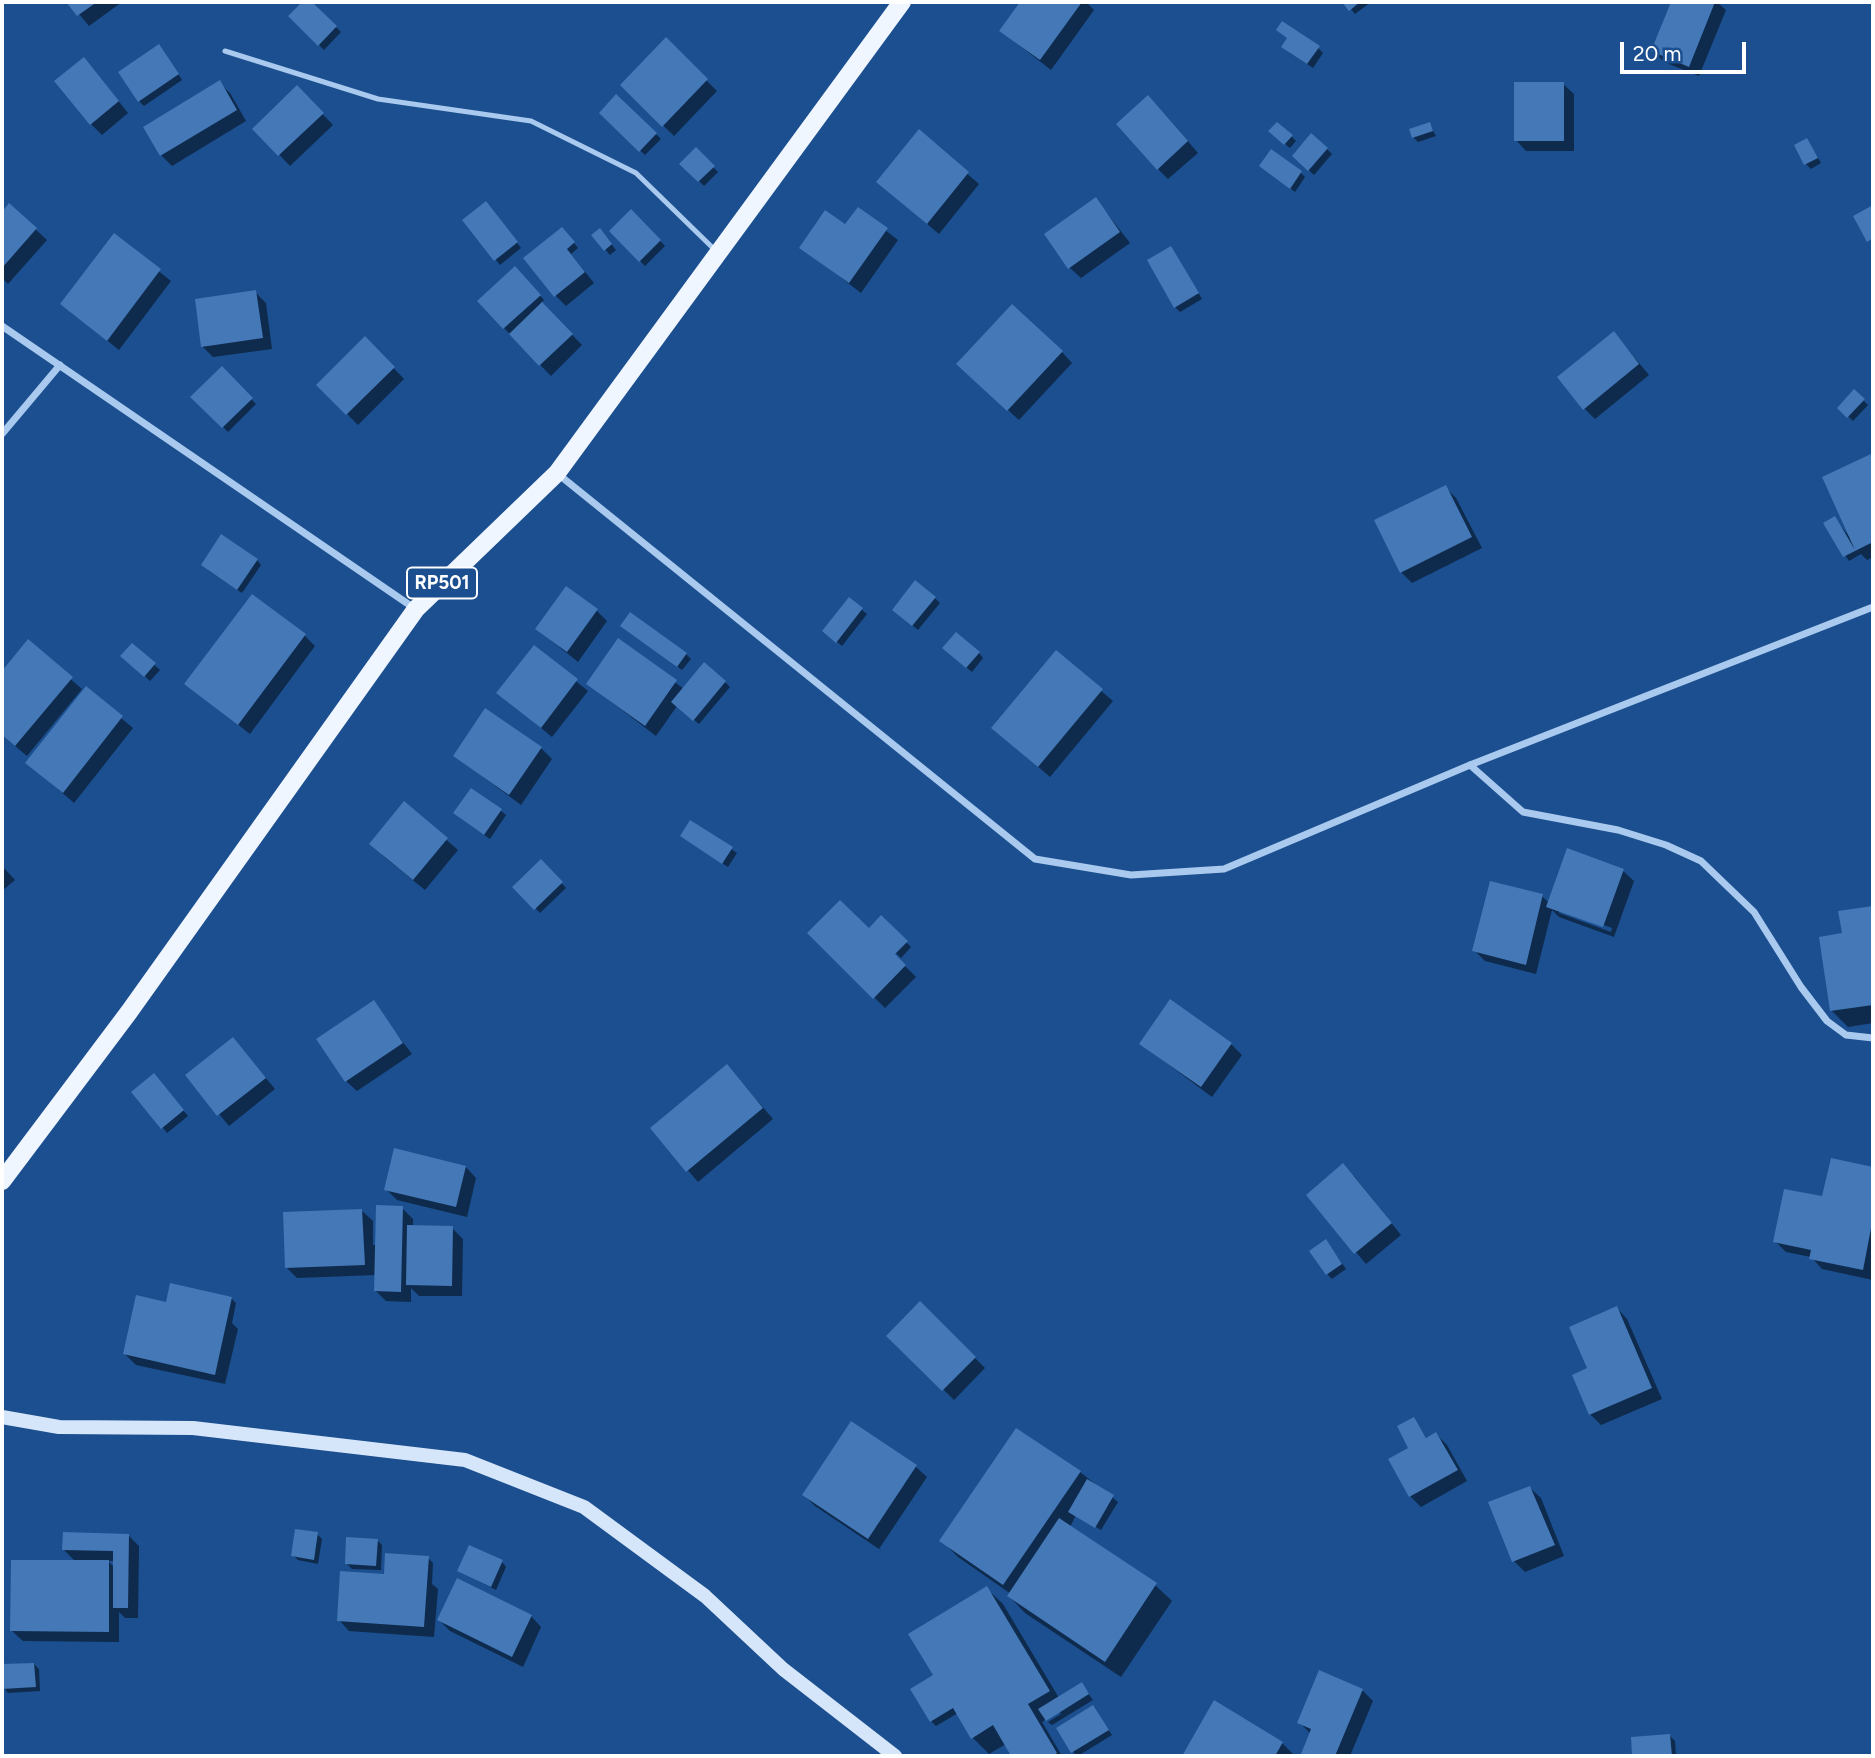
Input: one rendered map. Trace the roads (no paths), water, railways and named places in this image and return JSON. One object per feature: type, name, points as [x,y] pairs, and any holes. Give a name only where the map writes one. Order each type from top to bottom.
[{"type":"main road","name":"RP501","points":[[2,1181],[145,990],[416,609],[557,473],[902,2]]},
{"type":"main road","points":[[2,1417],[59,1427],[192,1428],[465,1460],[584,1507],[705,1596],[783,1669],[895,1756]]},
{"type":"street","points":[[2,326],[416,609]]},
{"type":"street","points":[[2,434],[60,365]]},
{"type":"street","points":[[557,473],[1035,859],[1131,875],[1224,869],[1470,765],[1873,607]]},
{"type":"street","points":[[1470,765],[1523,812],[1618,830],[1666,845],[1701,862],[1754,912],[1801,987],[1827,1021],[1846,1035],[1873,1038]]},
{"type":"lane","points":[[225,51],[378,99],[531,121],[636,173],[718,253]]}]
